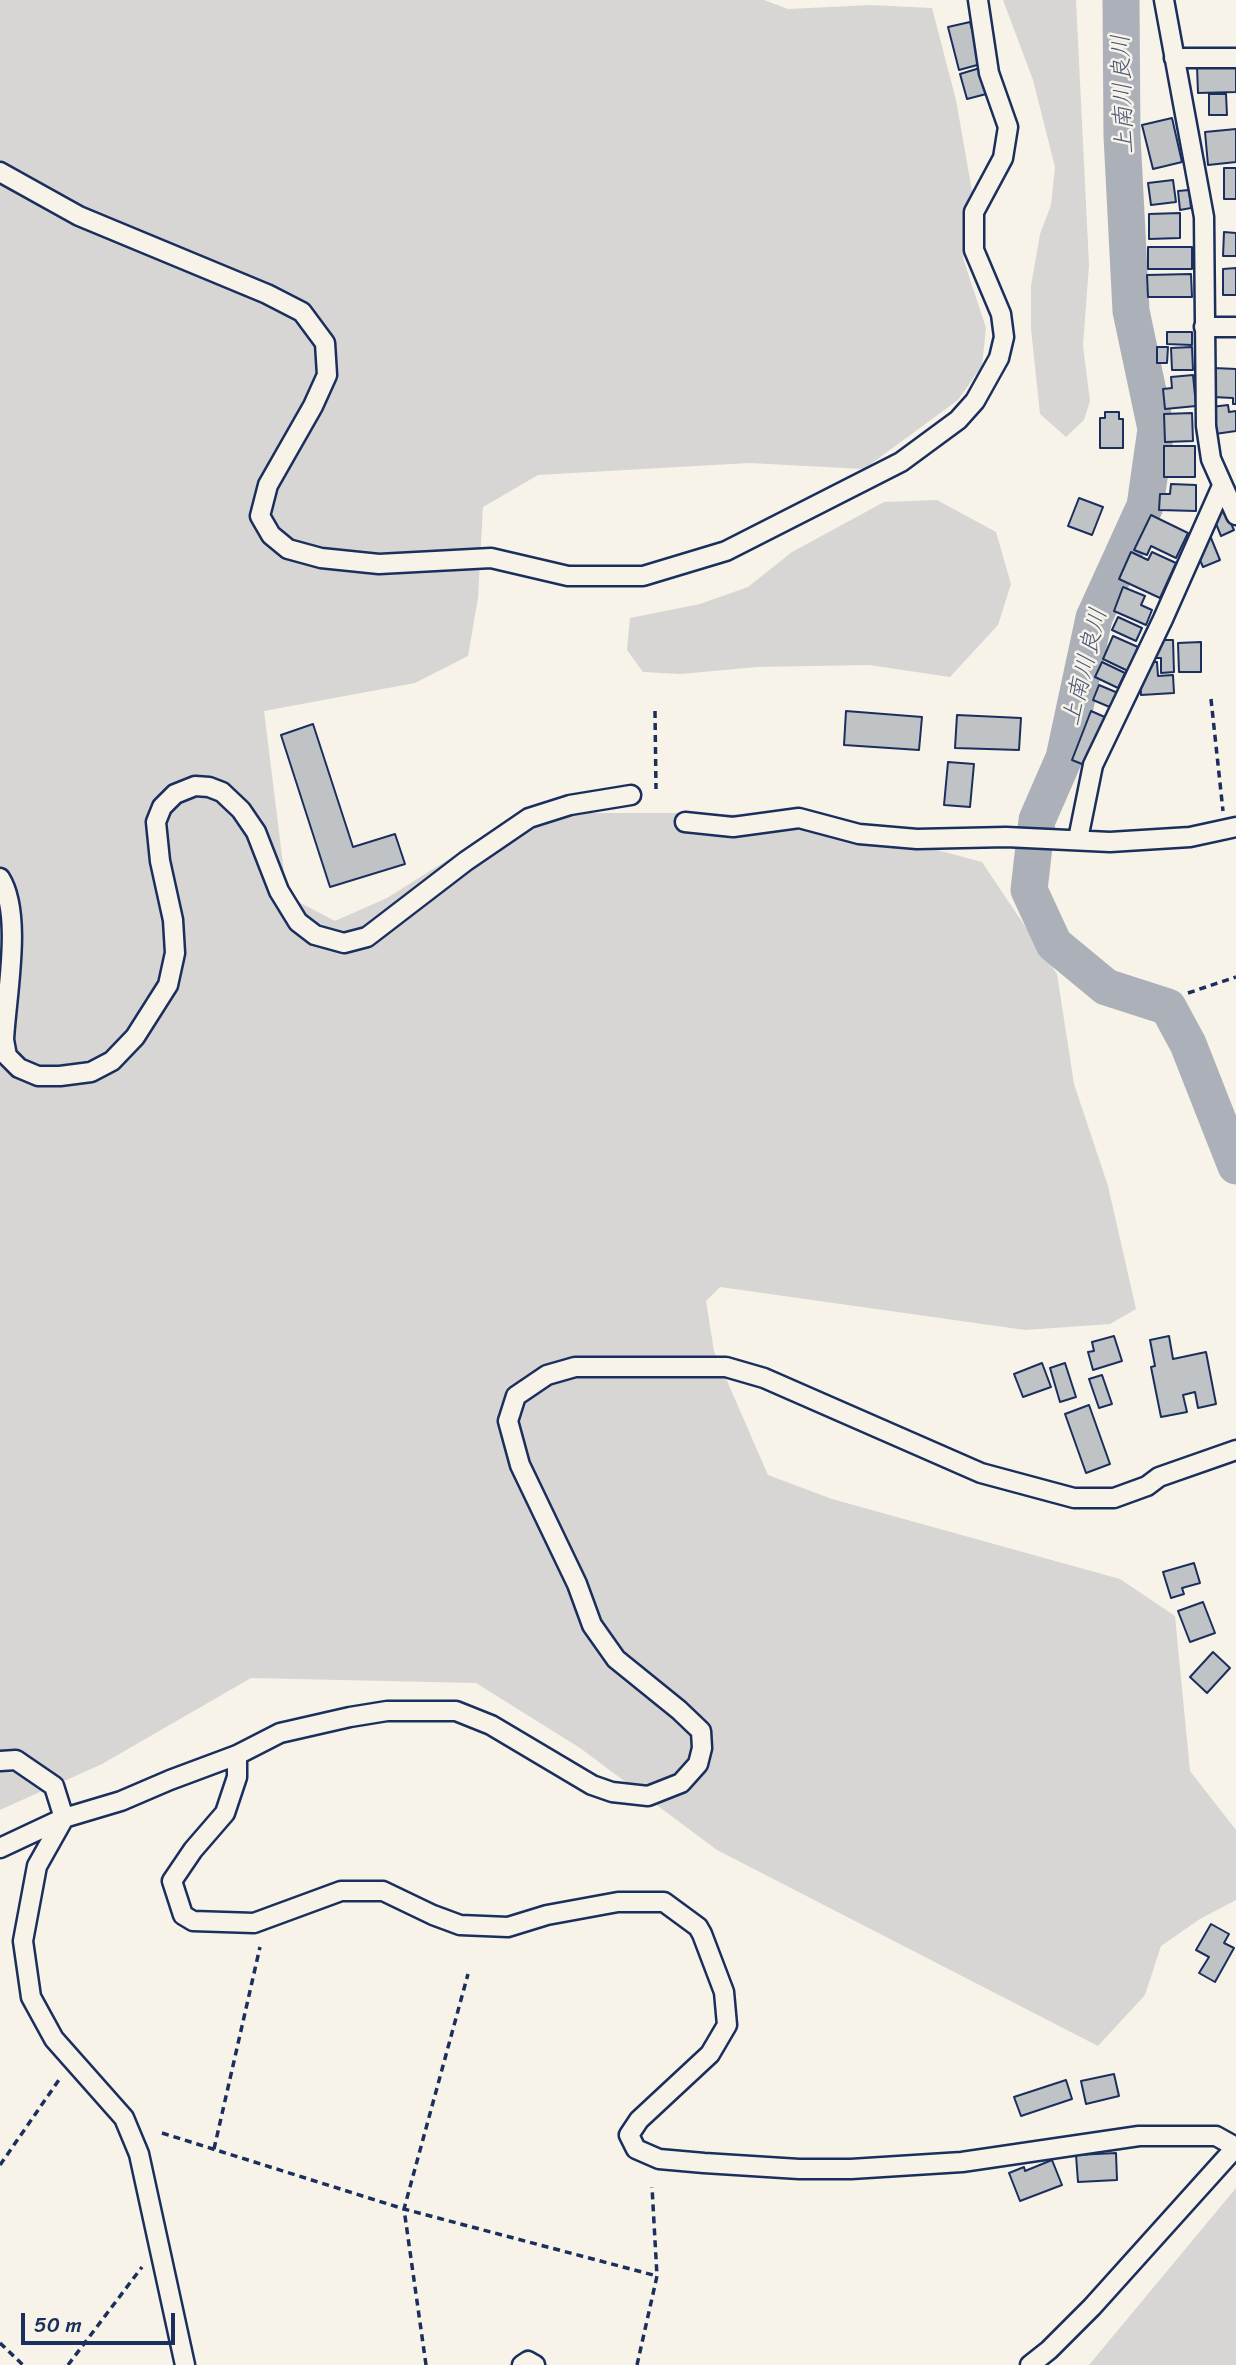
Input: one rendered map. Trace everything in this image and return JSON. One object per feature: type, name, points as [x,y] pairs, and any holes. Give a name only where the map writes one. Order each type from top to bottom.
[{"type":"street","points":[[0,172],[79,216],[268,295],[302,312],[325,343],[327,375],[313,406],[268,485],[260,516],[271,535],[288,549],[321,558],[379,564],[491,558],[568,576],[643,576],[726,551],[901,462],[958,420],[975,401],[999,358],[1004,337],[1001,314],[974,250],[974,212],[1003,158],[1008,127],[989,73],[978,0]]},
{"type":"street","points":[[1164,0],[1203,206],[1206,426],[1211,459],[1236,515]]},
{"type":"street","points":[[1174,58],[1236,58]]},
{"type":"street","points":[[1204,327],[1236,327]]},
{"type":"street","points":[[1078,839],[1093,765],[1163,619],[1222,486]]},
{"type":"street","points":[[0,878],[8,894],[12,929],[4,1040],[7,1056],[19,1068],[38,1076],[91,1072],[112,1060],[135,1037],[168,985],[175,953],[173,920],[160,860],[156,822],[162,807],[175,794],[195,786],[222,792],[256,831],[279,891],[298,922],[315,935],[344,943],[367,937],[466,860],[529,818],[569,804],[631,795]]},
{"type":"street","points":[[685,822],[733,827],[799,818],[859,834],[917,839],[1006,837],[1110,842],[1190,837],[1231,828]]},
{"type":"street","points":[[0,1848],[64,1818],[121,1801],[237,1755],[279,1734],[387,1711],[456,1711],[491,1725],[593,1785],[612,1792],[648,1796],[681,1783],[698,1763],[702,1748],[701,1731],[616,1659],[593,1625],[577,1584],[520,1465],[508,1421],[516,1396],[547,1375],[575,1367],[726,1367],[764,1378],[981,1473],[1074,1498],[1114,1498],[1147,1486],[1159,1477],[1236,1450]]},
{"type":"street","points":[[237,1755],[237,1777],[225,1813],[192,1850],[172,1881],[183,1915],[193,1921],[254,1923],[341,1891],[383,1891],[460,1925],[508,1927],[547,1915],[618,1902],[664,1902],[698,1927],[724,1992],[727,2025],[710,2054],[639,2120],[629,2135],[636,2149],[659,2159],[799,2169],[850,2169],[962,2162],[1139,2136],[1216,2136],[1236,2147],[1092,2307],[1030,2365]]},
{"type":"street","points":[[0,1761],[16,1760],[54,1786],[64,1818],[37,1866],[23,1941],[31,1997],[54,2039],[124,2118],[139,2154],[185,2365]]},
{"type":"street","points":[[522,2365],[528,2361],[535,2365]]},
{"type":"path","points":[[1211,699],[1231,828]]},
{"type":"path","points":[[655,711],[656,789]]},
{"type":"path","points":[[1188,993],[1236,976]]},
{"type":"path","points":[[214,2149],[260,1947]]},
{"type":"path","points":[[426,2365],[404,2209],[468,1974]]},
{"type":"path","points":[[0,2165],[61,2077]]},
{"type":"path","points":[[162,2133],[404,2209],[657,2276]]},
{"type":"path","points":[[637,2365],[657,2276],[652,2186]]},
{"type":"path","points":[[68,2365],[142,2267]]},
{"type":"path","points":[[0,2343],[23,2365]]},
{"type":"shaded area","points":[[0,0],[764,0],[788,9],[871,5],[932,8],[956,100],[976,214],[963,258],[986,328],[982,366],[958,400],[864,469],[749,463],[538,475],[483,507],[478,598],[468,656],[415,683],[264,711],[287,896],[335,921],[387,898],[522,813],[697,813],[814,817],[982,862],[1057,974],[1074,1084],[1108,1186],[1136,1309],[1110,1324],[1025,1330],[720,1287],[706,1301],[714,1351],[768,1475],[832,1499],[1120,1579],[1175,1616],[1190,1771],[1236,1830],[1236,1900],[1200,1919],[1161,1946],[1145,1995],[1098,2046],[717,1850],[580,1748],[476,1683],[251,1678],[102,1764],[0,1810]]},
{"type":"shaded area","points":[[1003,0],[1076,0],[1089,265],[1083,346],[1090,401],[1084,420],[1066,437],[1040,414],[1031,329],[1031,286],[1040,234],[1051,205],[1055,167],[1033,80]]},
{"type":"shaded area","points":[[937,500],[996,532],[1011,584],[998,625],[950,677],[869,665],[757,667],[680,674],[643,672],[627,650],[630,618],[700,604],[748,587],[792,552],[884,502]]},
{"type":"shaded area","points":[[1236,2188],[1236,2365],[1089,2365]]},
{"type":"building","points":[[970,22],[981,64],[959,70],[948,27]]},
{"type":"building","points":[[1236,65],[1236,92],[1198,93],[1197,66]]},
{"type":"building","points":[[983,67],[990,93],[967,99],[960,74]]},
{"type":"building","points":[[1209,94],[1226,94],[1227,115],[1209,115]]},
{"type":"building","points":[[1172,118],[1182,162],[1153,169],[1142,125]]},
{"type":"building","points":[[1236,129],[1236,162],[1208,165],[1205,132]]},
{"type":"building","points":[[1224,168],[1236,168],[1236,199],[1224,199]]},
{"type":"building","points":[[1173,180],[1176,202],[1151,205],[1148,183]]},
{"type":"building","points":[[1189,190],[1191,208],[1180,210],[1178,191]]},
{"type":"building","points":[[1180,213],[1180,238],[1149,239],[1149,214]]},
{"type":"building","points":[[1224,232],[1236,233],[1236,256],[1223,256]]},
{"type":"building","points":[[1148,247],[1192,247],[1192,269],[1148,269]]},
{"type":"building","points":[[1236,268],[1236,295],[1223,295],[1223,269]]},
{"type":"building","points":[[1191,274],[1192,297],[1148,297],[1147,275]]},
{"type":"building","points":[[1167,332],[1192,332],[1192,345],[1167,344]]},
{"type":"building","points":[[1157,347],[1168,347],[1167,363],[1157,363]]},
{"type":"building","points":[[1192,347],[1193,370],[1172,370],[1171,348]]},
{"type":"building","points":[[1214,368],[1236,369],[1236,404],[1233,404],[1233,398],[1213,397]]},
{"type":"building","points":[[1193,375],[1196,406],[1165,409],[1163,389],[1172,388],[1171,377]]},
{"type":"building","points":[[1228,405],[1229,412],[1236,411],[1236,431],[1215,434],[1211,407]]},
{"type":"building","points":[[1105,412],[1119,412],[1119,419],[1123,419],[1123,448],[1100,448],[1100,418],[1105,418]]},
{"type":"building","points":[[1192,413],[1193,441],[1165,442],[1164,414]]},
{"type":"building","points":[[1164,446],[1195,446],[1195,477],[1164,477]]},
{"type":"building","points":[[1171,484],[1196,485],[1196,511],[1159,510],[1160,494],[1170,494]]},
{"type":"building","points":[[1079,498],[1103,507],[1092,535],[1068,526]]},
{"type":"building","points":[[1224,509],[1234,530],[1221,536],[1212,514]]},
{"type":"building","points":[[1151,515],[1188,533],[1176,558],[1151,546],[1147,555],[1134,550]]},
{"type":"building","points":[[1211,538],[1220,560],[1203,567],[1196,551],[1205,547],[1202,542]]},
{"type":"building","points":[[1131,552],[1148,560],[1152,552],[1176,563],[1160,598],[1119,579]]},
{"type":"building","points":[[1123,587],[1145,596],[1141,605],[1152,610],[1146,625],[1114,611]]},
{"type":"building","points":[[1118,617],[1142,628],[1136,641],[1112,630]]},
{"type":"building","points":[[1113,636],[1138,647],[1128,671],[1103,659]]},
{"type":"building","points":[[1155,640],[1173,640],[1174,672],[1161,673],[1161,658],[1156,658]]},
{"type":"building","points":[[1201,642],[1201,672],[1179,672],[1178,643]]},
{"type":"building","points":[[1102,662],[1125,673],[1118,688],[1095,677]]},
{"type":"building","points":[[1147,662],[1157,662],[1158,676],[1173,675],[1174,693],[1141,695],[1140,673],[1148,673]]},
{"type":"building","points":[[1099,685],[1118,693],[1112,708],[1093,700]]},
{"type":"building","points":[[846,711],[922,717],[919,750],[844,745]]},
{"type":"building","points":[[1091,711],[1107,718],[1087,766],[1072,760]]},
{"type":"building","points":[[957,715],[1021,718],[1019,750],[955,748]]},
{"type":"building","points":[[313,724],[353,847],[395,834],[405,864],[330,887],[281,735]]},
{"type":"building","points":[[948,762],[974,764],[970,807],[944,805]]},
{"type":"building","points":[[1114,1336],[1122,1361],[1093,1370],[1088,1352],[1094,1351],[1092,1342]]},
{"type":"building","points":[[1169,1336],[1173,1359],[1206,1352],[1216,1404],[1198,1408],[1195,1392],[1183,1395],[1187,1412],[1161,1417],[1151,1367],[1155,1366],[1150,1340]]},
{"type":"building","points":[[1042,1363],[1051,1387],[1023,1397],[1014,1374]]},
{"type":"building","points":[[1065,1363],[1076,1397],[1060,1402],[1050,1368]]},
{"type":"building","points":[[1102,1375],[1112,1404],[1099,1408],[1089,1379]]},
{"type":"building","points":[[1089,1405],[1110,1464],[1086,1473],[1065,1414]]},
{"type":"building","points":[[1194,1563],[1200,1583],[1182,1588],[1184,1594],[1171,1598],[1163,1572]]},
{"type":"building","points":[[1203,1602],[1215,1633],[1190,1642],[1178,1611]]},
{"type":"building","points":[[1213,1652],[1230,1668],[1207,1693],[1190,1677]]},
{"type":"building","points":[[1211,1924],[1229,1934],[1224,1943],[1234,1948],[1215,1982],[1199,1973],[1209,1957],[1196,1950]]},
{"type":"building","points":[[1114,2074],[1119,2096],[1086,2104],[1081,2081]]},
{"type":"building","points":[[1066,2080],[1072,2099],[1021,2116],[1014,2097]]},
{"type":"building","points":[[1116,2153],[1117,2180],[1078,2182],[1076,2155]]},
{"type":"building","points":[[1052,2160],[1062,2185],[1020,2201],[1009,2173],[1024,2167],[1025,2171]]},
{"type":"waterway","name":"上南川良川","points":[[1121,0],[1122,136],[1131,311],[1156,429],[1145,506],[1094,618],[1064,758],[1037,820],[1029,890],[1054,944],[1106,987],[1168,1007],[1188,1044],[1236,1166]]}]
